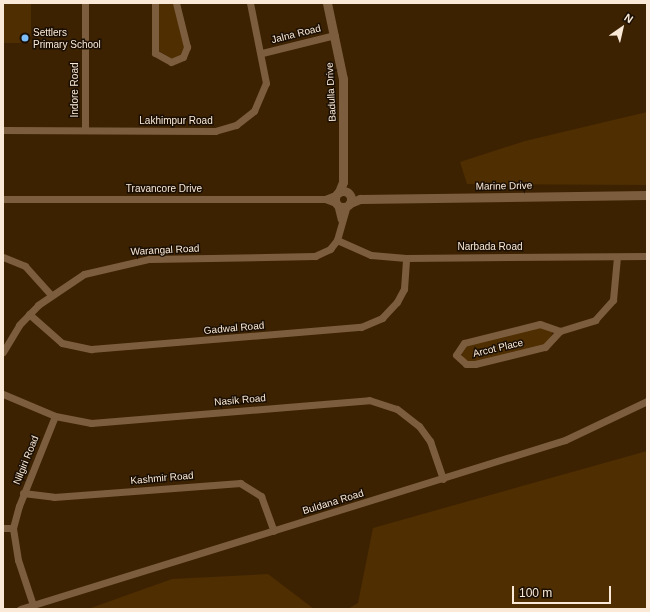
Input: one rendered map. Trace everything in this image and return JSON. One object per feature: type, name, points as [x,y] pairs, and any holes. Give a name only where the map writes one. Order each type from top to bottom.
[{"type":"street","name":"Indore Road","points":[[85,3],[85,129]]},
{"type":"street","points":[[155,3],[155,52],[171,62],[182,57],[187,47],[176,3]]},
{"type":"street","name":"Lakhimpur Road","points":[[3,130],[85,129],[215,131],[236,125],[261,102],[266,84],[262,53],[250,3]]},
{"type":"street","name":"Badulla Drive","points":[[327,3],[335,35],[343,79],[343,199]]},
{"type":"street","name":"Jalna Road","points":[[262,53],[335,35]]},
{"type":"street","name":"Marine Drive","points":[[343,199],[647,195]]},
{"type":"street","name":"Travancore Drive","points":[[3,199],[343,199]]},
{"type":"street","points":[[337,240],[343,199]]},
{"type":"street","name":"Narbada Road","points":[[337,240],[371,255],[406,258],[647,256]]},
{"type":"street","name":"Warangal Road","points":[[3,352],[29,314],[50,294],[84,274],[130,261],[174,257],[305,257],[324,254],[337,240]]},
{"type":"street","points":[[3,257],[25,266],[50,294]]},
{"type":"street","name":"Arcot Place","points":[[560,332],[540,324],[464,343],[456,355],[466,364],[475,364],[545,347],[560,332],[595,320],[608,307],[615,292],[617,257]]},
{"type":"street","name":"Gadwal Road","points":[[29,314],[62,343],[91,350],[361,327],[382,318],[397,302],[404,289],[406,258]]},
{"type":"street","name":"Nasik Road","points":[[3,394],[54,416],[96,422],[369,400],[397,409],[419,426],[430,441],[443,479]]},
{"type":"street","name":"Buldana Road","points":[[20,609],[565,440],[647,400]]},
{"type":"street","name":"Nilgiri Road","points":[[33,605],[17,555],[13,528],[23,494],[54,416]]},
{"type":"street","name":"Kashmir Road","points":[[23,494],[54,497],[240,483],[261,496],[274,531]]},
{"type":"street","points":[[3,528],[13,528]]},
{"type":"shaded area","points":[[3,3],[31,3],[31,43],[3,43]]},
{"type":"shaded area","points":[[158,3],[173,3],[184,47],[181,55],[172,59],[159,51]]},
{"type":"shaded area","points":[[647,112],[647,185],[467,184],[460,162],[525,141]]},
{"type":"shaded area","points":[[539,327],[553,331],[548,344],[478,362],[463,361],[461,347]]},
{"type":"shaded area","points":[[647,451],[647,609],[348,609],[358,603],[373,528]]},
{"type":"shaded area","points":[[268,574],[314,609],[88,609],[172,579]]},
{"type":"place","name":"Settlers Primary School","points":[[25,38]]}]
